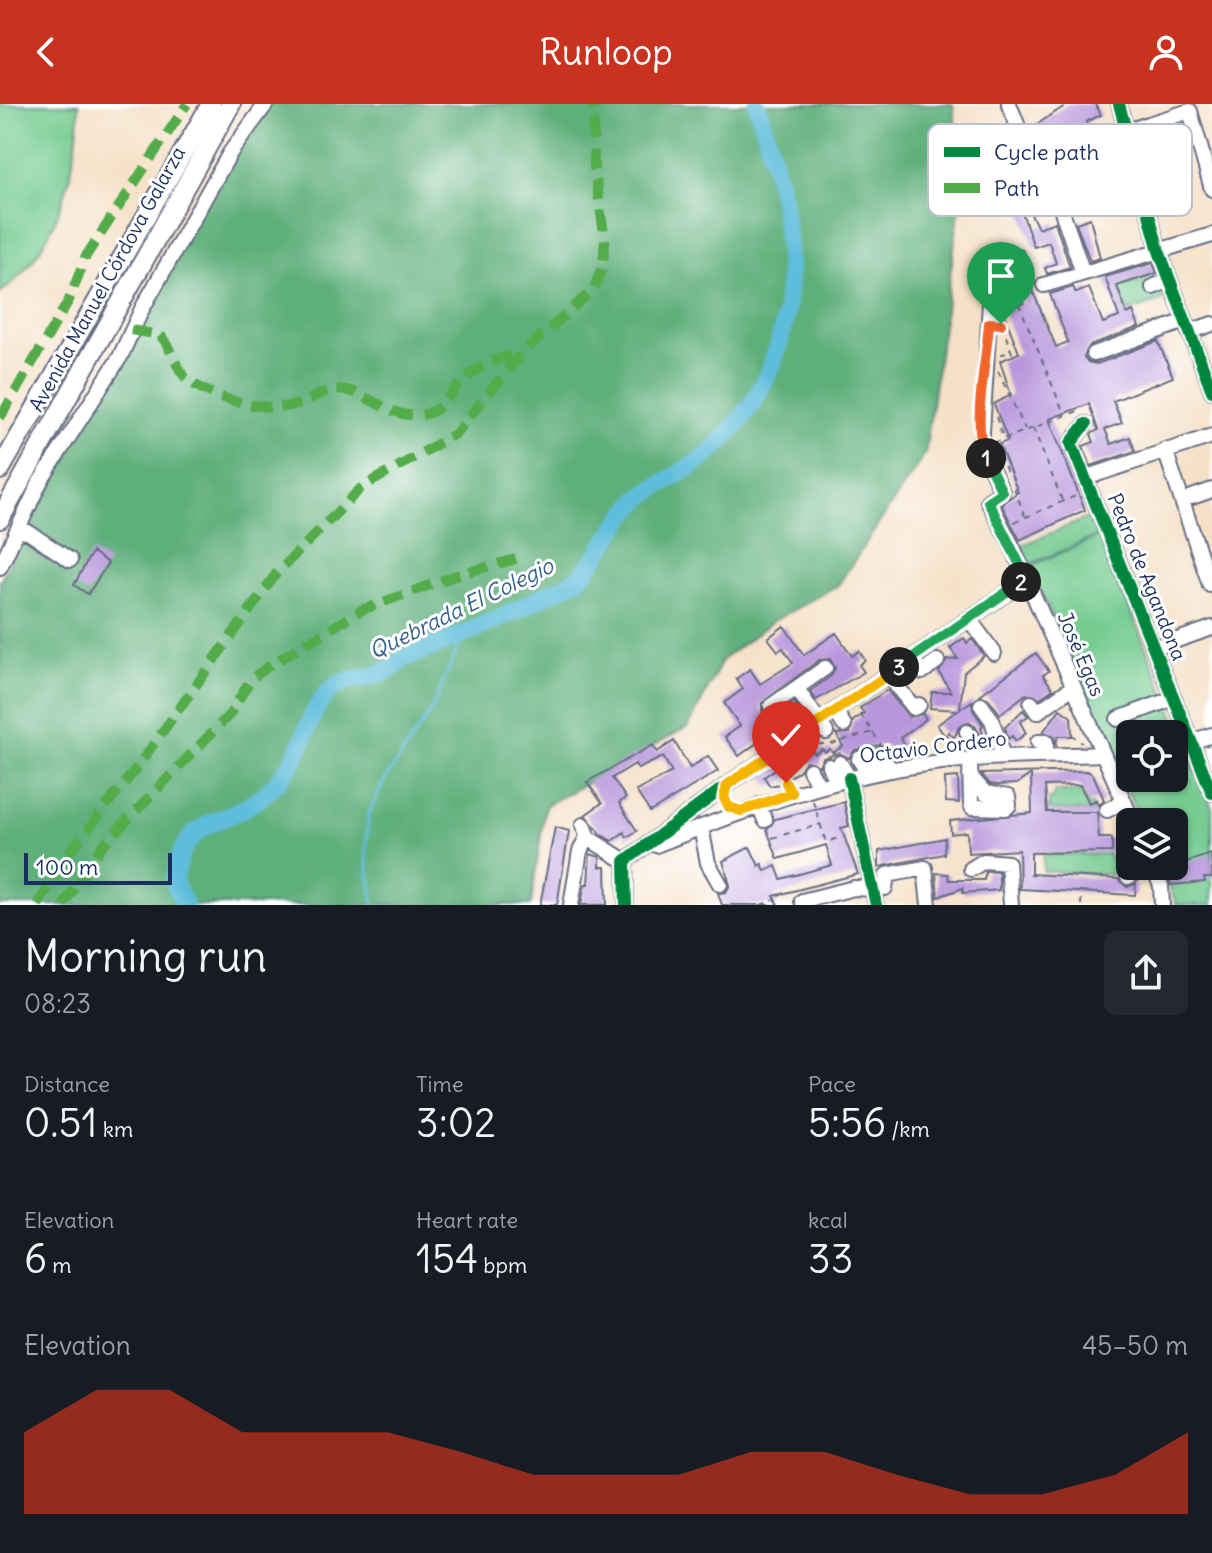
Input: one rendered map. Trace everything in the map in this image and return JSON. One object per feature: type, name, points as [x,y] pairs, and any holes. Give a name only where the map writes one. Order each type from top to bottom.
[{"type":"main road","name":"Avenida Manuel Córdova Galarza","points":[[0,470],[211,104]]},
{"type":"main road","name":"Avenida Manuel Córdova Galarza","points":[[0,519],[231,104]]},
{"type":"street","points":[[0,567],[40,482],[80,415],[120,357],[142,309],[230,153],[266,104]]},
{"type":"street","points":[[1009,104],[1017,124]]},
{"type":"street","points":[[1119,104],[1124,124]]},
{"type":"street","points":[[1148,124],[1190,111],[1212,189]]},
{"type":"street","points":[[1064,216],[1083,273]]},
{"type":"street","points":[[1149,216],[1159,251],[1212,391]]},
{"type":"street","points":[[1044,285],[1212,235]]},
{"type":"street","points":[[981,447],[993,256],[1017,256]]},
{"type":"street","points":[[1153,287],[1170,280]]},
{"type":"street","points":[[1094,354],[1187,326],[1212,324]]},
{"type":"street","name":"Pedro de Agandona","points":[[1082,417],[1071,443],[1212,793]]},
{"type":"street","points":[[1085,478],[1212,436]]},
{"type":"street","name":"José Egas","points":[[981,447],[1002,492],[988,501],[1027,579],[1127,808]]},
{"type":"street","points":[[1165,450],[1210,585]]},
{"type":"street","points":[[1192,497],[1212,490]]},
{"type":"street","points":[[17,531],[35,536],[70,560]]},
{"type":"street","points":[[1020,564],[1035,557]]},
{"type":"street","points":[[626,905],[631,857],[727,785],[836,720],[888,675],[1027,579]]},
{"type":"street","points":[[969,619],[994,653]]},
{"type":"street","points":[[1154,648],[1212,628]]},
{"type":"street","points":[[909,660],[924,678],[942,656],[931,645]]},
{"type":"street","points":[[771,706],[825,668]]},
{"type":"street","points":[[888,675],[914,708],[919,705]]},
{"type":"street","points":[[1031,703],[1037,712],[1073,687]]},
{"type":"street","points":[[797,689],[836,720]]},
{"type":"street","points":[[1118,719],[1174,698]]},
{"type":"street","points":[[981,705],[992,720],[1003,757]]},
{"type":"street","points":[[966,733],[972,764]]},
{"type":"street","points":[[1191,742],[1212,735]]},
{"type":"street","name":"Octavio Cordero","points":[[631,857],[832,774],[912,760],[972,764],[1003,757],[1103,754]]},
{"type":"street","points":[[832,774],[879,888]]},
{"type":"street","points":[[727,785],[724,798],[729,807],[741,811]]},
{"type":"street","points":[[1107,810],[1124,801]]},
{"type":"street","points":[[759,805],[765,820]]},
{"type":"street","points":[[583,825],[589,840],[631,857]]},
{"type":"street","points":[[701,827],[708,863],[720,884]]},
{"type":"street","points":[[571,905],[580,851],[589,840]]},
{"type":"street","points":[[971,869],[984,861],[1008,863],[1011,905]]},
{"type":"street","points":[[876,905],[879,888],[887,875],[932,867],[929,905]]},
{"type":"street","points":[[1158,880],[1162,905]]},
{"type":"street","points":[[802,901],[854,888],[879,888]]},
{"type":"path","points":[[992,270],[1007,270],[1065,416]]},
{"type":"path","points":[[987,354],[1012,353],[1001,324],[989,323]]},
{"type":"path","points":[[985,371],[1000,371],[1026,430]]},
{"type":"path","points":[[981,447],[1065,416],[1082,417]]},
{"type":"path","points":[[1033,428],[1063,501]]},
{"type":"path","points":[[1002,527],[1080,494]]},
{"type":"path","points":[[832,774],[873,732]]},
{"type":"path","points":[[948,736],[972,764]]},
{"type":"path","points":[[814,804],[826,842],[842,837]]},
{"type":"path","points":[[772,838],[821,824]]},
{"type":"path","points":[[792,832],[794,838]]},
{"type":"path","points":[[1081,905],[1082,892]]},
{"type":"path","points":[[761,905],[773,900]]},
{"type":"green space","points":[[0,104],[79,104],[74,156],[60,208],[36,255],[0,293]]},
{"type":"green space","points":[[262,104],[953,104],[956,124],[928,124],[928,216],[958,216],[925,454],[838,585],[772,622],[723,659],[689,726],[545,806],[531,905],[0,905],[0,581],[105,378]]},
{"type":"green space","points":[[1158,274],[1167,299],[1128,312],[1119,287]]},
{"type":"green space","points":[[1090,517],[1098,536],[1030,564],[1022,545]]},
{"type":"green space","points":[[1100,536],[1176,720],[1116,720],[1116,764],[1030,566]]},
{"type":"green space","points":[[1188,750],[1212,808],[1212,905],[1177,905],[1166,880],[1188,880],[1188,808],[1135,808],[1128,792],[1188,792]]},
{"type":"green space","points":[[1055,791],[1080,791],[1088,805],[1093,805],[1093,811],[1049,810],[1049,799],[1053,798]]},
{"type":"green space","points":[[1108,854],[1116,868],[1116,875],[1043,871],[1043,855]]},
{"type":"building","points":[[1068,104],[1095,104],[1101,115],[1087,124],[1038,124]]},
{"type":"building","points":[[1023,216],[1032,216],[1038,228],[1055,222],[1070,267],[1047,274],[1045,268],[1056,263],[1049,242],[1034,247]]},
{"type":"building","points":[[1090,218],[1100,258],[1090,261],[1076,223]]},
{"type":"building","points":[[1153,263],[1157,273],[1117,286],[1127,314],[1133,311],[1139,327],[1090,345],[1084,357],[1088,362],[1097,364],[1158,341],[1173,377],[1113,401],[1122,423],[1105,429],[1111,444],[1130,437],[1135,451],[1091,466],[1083,446],[1094,442],[1091,434],[1098,430],[1089,404],[1049,419],[1085,510],[1020,540],[1001,504],[1018,492],[999,444],[1008,441],[994,404],[1011,395],[1000,361],[1019,353],[1003,311],[1024,303],[1011,269],[1022,265],[1056,347],[1068,342],[1050,294],[1073,287],[1076,293],[1089,288],[1103,323],[1119,317],[1105,277]]},
{"type":"building","points":[[92,552],[108,563],[88,594],[74,585]]},
{"type":"building","points":[[784,626],[804,655],[836,633],[852,656],[859,651],[865,660],[859,665],[864,672],[816,700],[810,691],[831,676],[835,668],[830,659],[819,660],[762,703],[762,711],[768,715],[776,715],[794,702],[800,711],[739,756],[725,737],[740,726],[724,703],[743,689],[736,679],[750,669],[760,684],[793,663],[783,648],[778,651],[768,638]]},
{"type":"building","points":[[964,638],[967,643],[972,639],[984,656],[964,672],[960,709],[972,701],[973,710],[983,725],[981,728],[986,745],[975,726],[968,722],[959,727],[954,738],[949,732],[945,736],[937,725],[958,710],[930,708],[932,692],[951,692],[939,672],[947,660],[958,659],[950,648]]},
{"type":"building","points":[[1036,653],[1049,671],[1043,675],[1053,689],[1040,698],[1026,694],[1000,714],[989,699],[980,695]]},
{"type":"building","points":[[887,690],[909,717],[923,714],[926,719],[900,738],[904,744],[891,753],[887,746],[879,745],[855,750],[849,758],[839,753],[823,758],[819,766],[806,761],[800,770],[780,784],[770,786],[764,777],[794,756],[796,759],[822,749],[825,752],[830,749],[833,753],[843,746],[836,734],[850,733],[853,721],[864,713],[860,708]]},
{"type":"building","points":[[1060,709],[1071,717],[1072,736],[1058,736],[1056,745],[1054,736],[1043,732]]},
{"type":"building","points":[[1023,710],[1028,716],[1020,722],[1026,733],[1016,741],[1012,736],[1008,739],[1005,727]]},
{"type":"building","points":[[674,741],[690,768],[708,756],[718,771],[650,812],[636,791],[672,772],[663,757],[638,769],[635,764],[612,778],[626,798],[619,803],[637,831],[627,837],[624,832],[612,841],[602,835],[585,815],[602,803],[587,782],[653,745],[657,752]]},
{"type":"building","points":[[1088,771],[1094,776],[1104,800],[1098,805],[1096,800],[1089,803],[1080,785],[1045,786],[1047,812],[1097,812],[1099,838],[1112,838],[1112,852],[1031,853],[1031,874],[1116,879],[1127,887],[1136,884],[1135,895],[1020,889],[1019,850],[968,853],[967,832],[951,834],[950,821],[1032,813],[1031,774],[1017,784],[997,785],[990,784],[981,774]]},
{"type":"building","points":[[958,777],[959,803],[946,802],[945,778]]},
{"type":"building","points":[[844,802],[849,826],[841,828],[858,874],[774,896],[778,905],[722,905],[718,893],[726,892],[730,885],[723,861],[750,847],[759,866],[762,864],[765,871],[776,866],[781,879],[832,865],[826,845],[778,859],[767,830],[775,819]]},
{"type":"building","points":[[555,827],[569,831],[557,905],[540,905]]},
{"type":"building","points":[[945,838],[944,854],[879,867],[879,851]]},
{"type":"building","points":[[590,854],[600,857],[600,867],[606,867],[607,905],[581,905],[585,884],[588,884]]},
{"type":"building","points":[[1211,854],[1212,878],[1204,878],[1205,882],[1171,885],[1169,880],[1188,880],[1188,861]]},
{"type":"building","points":[[986,871],[999,872],[999,890],[963,893],[963,888],[938,897],[936,873],[948,874],[949,880],[984,880]]},
{"type":"waterway","name":"Quebrada El Colegio","points":[[185,905],[174,883],[187,843],[209,824],[252,803],[286,772],[314,712],[332,689],[348,681],[384,672],[403,659],[491,622],[575,580],[595,559],[639,500],[706,456],[747,411],[769,371],[783,330],[788,286],[787,242],[781,196],[757,104]]},
{"type":"waterway","points":[[374,905],[366,855],[368,816],[383,783],[431,711],[463,635]]},
{"type":"marked path","points":[[0,418],[69,300],[86,256],[187,104]]},
{"type":"marked path","points":[[38,905],[65,858],[135,770],[276,574],[361,488],[455,434],[522,353],[594,289],[603,265],[605,240],[594,167],[593,104]]},
{"type":"marked path","points":[[131,330],[160,335],[185,377],[206,391],[236,402],[268,407],[300,403],[339,389],[356,393],[399,413],[422,415],[445,402],[461,382],[485,365],[522,353]]},
{"type":"marked path","points":[[63,905],[102,846],[230,714],[251,679],[362,610],[457,575],[516,559]]},
{"type":"cycle path","points":[[1119,104],[1124,124]]},
{"type":"cycle path","points":[[1149,216],[1159,251],[1212,391]]},
{"type":"cycle path","points":[[1086,424],[1071,443],[1212,793]]},
{"type":"cycle path","points":[[626,905],[625,861],[727,785],[1027,579]]},
{"type":"cycle path","points":[[849,778],[876,905]]},
{"type":"route","points":[[786,783],[792,793],[741,811],[729,807],[724,798],[727,785],[1027,579],[988,501],[1002,492],[981,447],[989,323],[1001,324]]}]
